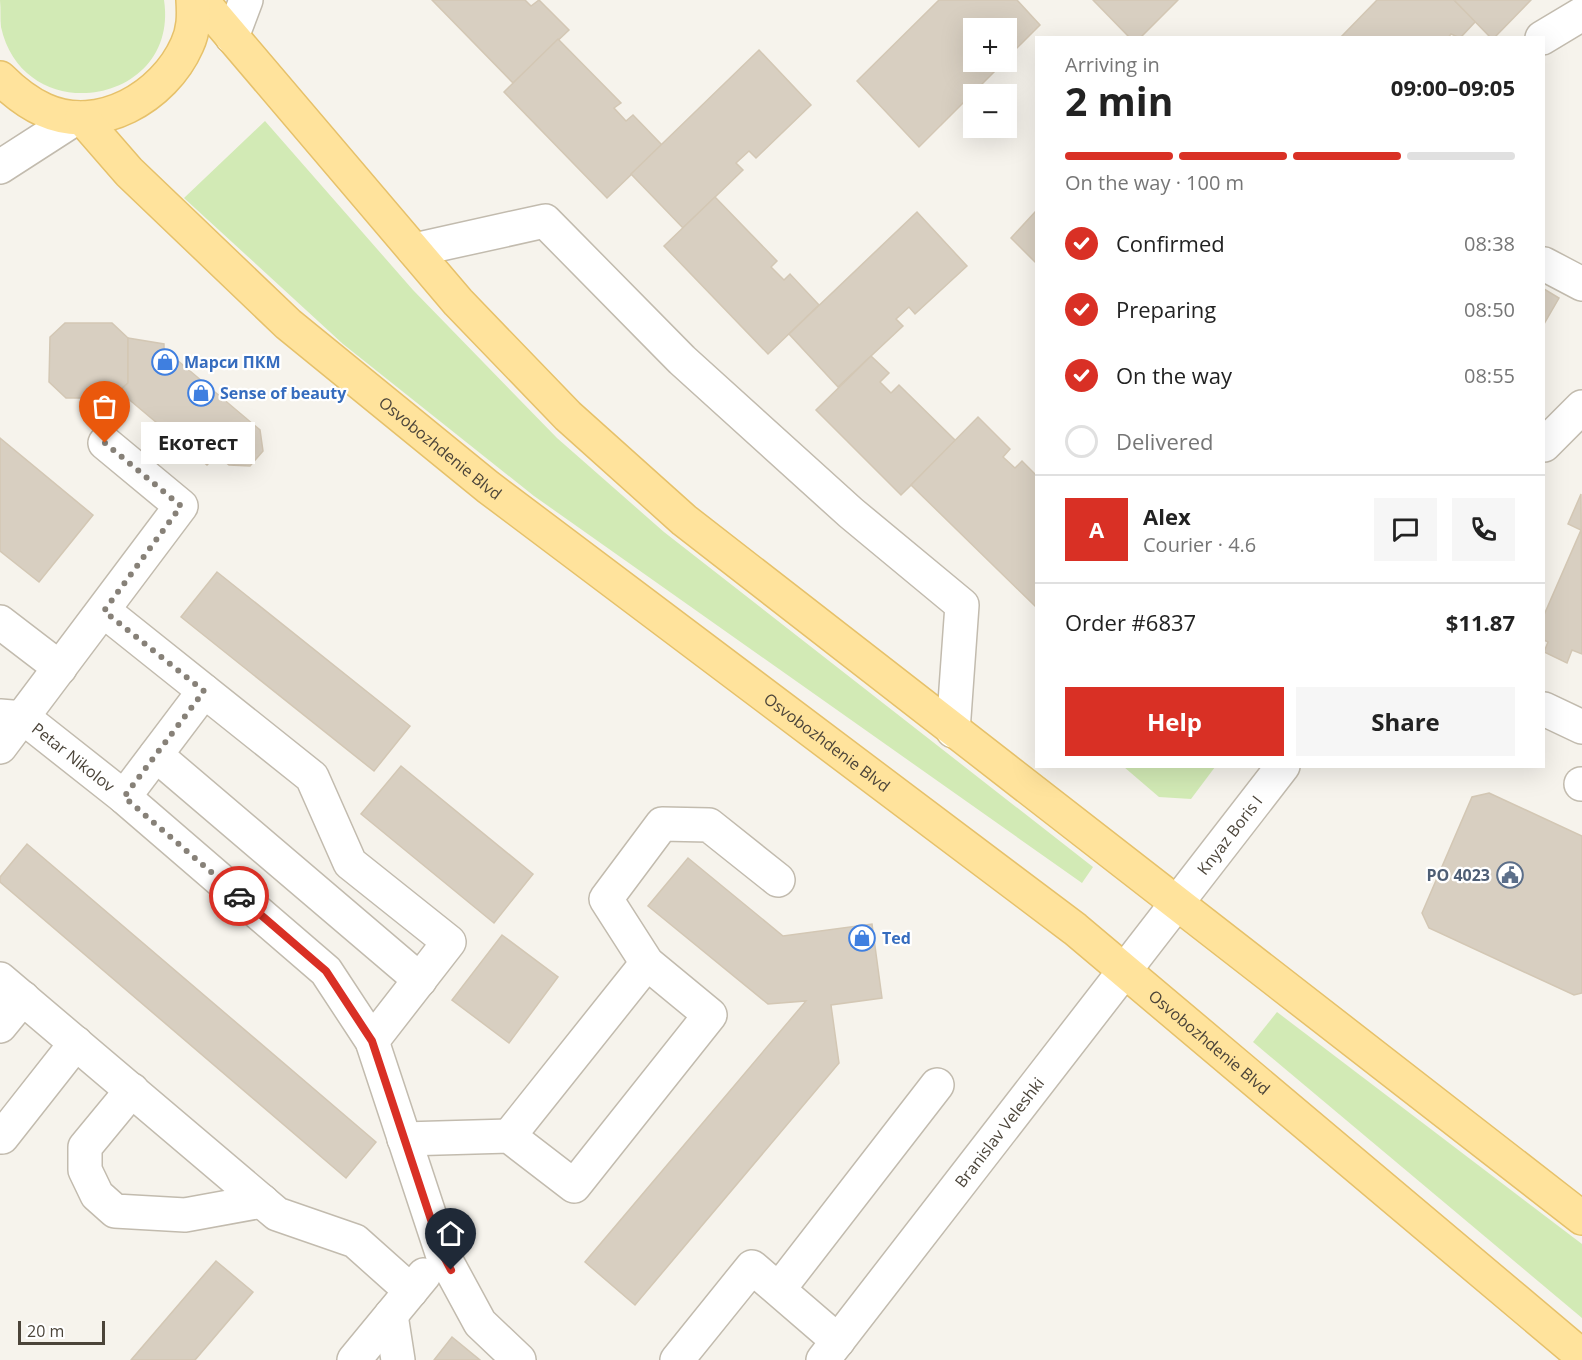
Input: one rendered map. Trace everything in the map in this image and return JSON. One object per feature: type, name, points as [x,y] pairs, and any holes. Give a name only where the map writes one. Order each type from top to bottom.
[{"type":"main road","points":[[0,78],[18,96],[45,111],[79,118],[116,112],[146,97],[170,73],[188,45],[194,23],[193,0]]},
{"type":"main road","points":[[201,0],[458,302],[567,416],[676,513],[1582,1218]]},
{"type":"main road","name":"Osvobozhdenie Blvd","points":[[79,118],[129,172],[288,324],[488,487],[1076,929],[1582,1356]]},
{"type":"street","points":[[232,37],[246,0]]},
{"type":"street","points":[[1545,36],[1582,14]]},
{"type":"street","points":[[0,167],[79,118]]},
{"type":"street","points":[[414,250],[545,221],[682,360],[851,513],[963,605],[953,730]]},
{"type":"street","points":[[1545,265],[1582,284]]},
{"type":"street","points":[[1545,445],[1582,407]]},
{"type":"street","points":[[0,747],[12,717],[60,668],[181,506],[105,443]]},
{"type":"street","points":[[104,611],[312,777],[350,863],[449,942],[372,1041]]},
{"type":"street","points":[[0,622],[60,668]]},
{"type":"street","points":[[124,797],[204,691]]},
{"type":"street","points":[[1545,709],[1582,727]]},
{"type":"street","name":"Petar Nikolov","points":[[12,717],[124,797],[326,971],[372,1041],[442,1253],[480,1323],[519,1360]]},
{"type":"street","points":[[156,755],[420,980]]},
{"type":"street","name":"Knyaz Boris I","points":[[1176,904],[1280,768]]},
{"type":"street","points":[[404,1139],[509,1136],[574,1186],[710,1015],[647,963],[606,899],[662,825],[709,825],[778,880]]},
{"type":"street","name":"Branislav Veleshki","points":[[830,1351],[1176,904]]},
{"type":"street","points":[[509,1136],[647,963]]},
{"type":"street","points":[[0,1026],[12,988],[277,1214],[355,1241],[401,1303],[398,1360]]},
{"type":"street","points":[[2,1137],[76,1043]]},
{"type":"street","points":[[779,1289],[937,1085]]},
{"type":"street","points":[[132,1090],[85,1147],[85,1170],[97,1195],[115,1210],[185,1215],[262,1201]]},
{"type":"street","points":[[354,1360],[442,1253]]},
{"type":"street","points":[[677,1360],[752,1267],[779,1289],[830,1351]]},
{"type":"green space","points":[[0,0],[164,0],[163,36],[149,63],[126,82],[97,92],[67,92],[38,81],[15,60],[1,27]]},
{"type":"green space","points":[[265,121],[413,290],[557,438],[664,532],[1093,867],[1082,883],[534,496],[343,344],[184,198]]},
{"type":"green space","points":[[1125,768],[1214,768],[1191,799],[1159,797]]},
{"type":"green space","points":[[1277,1012],[1582,1244],[1582,1318],[1253,1042]]},
{"type":"building","points":[[432,0],[525,0],[531,6],[539,0],[569,30],[513,83]]},
{"type":"building","points":[[939,0],[1017,0],[1040,25],[1017,48],[1017,18],[963,18],[963,72],[994,72],[982,84],[963,84],[963,103],[919,147],[857,81]]},
{"type":"building","points":[[1093,0],[1178,0],[1142,36],[1128,36]]},
{"type":"building","points":[[1377,0],[1454,0],[1476,21],[1462,36],[1451,34],[1450,36],[1342,36]]},
{"type":"building","points":[[1454,0],[1531,0],[1496,36],[1489,36]]},
{"type":"building","points":[[558,39],[621,103],[614,108],[626,121],[633,115],[662,145],[607,198],[504,92]]},
{"type":"building","points":[[759,50],[811,105],[756,158],[749,151],[736,163],[743,170],[683,228],[631,174]]},
{"type":"building","points":[[715,197],[777,261],[771,267],[784,280],[790,274],[819,305],[768,354],[664,246]]},
{"type":"building","points":[[917,212],[967,266],[915,314],[909,307],[896,319],[903,326],[838,387],[789,334]]},
{"type":"building","points":[[1035,212],[1035,262],[1011,238]]},
{"type":"building","points":[[1545,290],[1559,298],[1545,322]]},
{"type":"building","points":[[65,323],[112,323],[128,338],[128,383],[112,398],[66,398],[49,382],[50,337]]},
{"type":"building","points":[[128,338],[164,344],[164,349],[260,430],[263,451],[250,466],[229,465],[217,455],[207,465],[119,391],[128,383]]},
{"type":"building","points":[[871,356],[889,373],[880,382],[891,393],[899,385],[956,441],[901,495],[816,410]]},
{"type":"building","points":[[978,417],[1010,449],[1003,457],[1015,468],[1022,461],[1035,474],[1035,606],[911,485]]},
{"type":"building","points":[[0,438],[93,515],[39,582],[0,551]]},
{"type":"building","points":[[1581,494],[1582,654],[1572,650],[1567,663],[1545,652],[1548,642],[1545,640],[1545,613],[1581,530],[1568,524]]},
{"type":"building","points":[[217,572],[410,726],[374,771],[181,617]]},
{"type":"building","points":[[401,766],[533,874],[494,923],[361,814]]},
{"type":"building","name":"PO 4023","points":[[1489,793],[1582,836],[1582,993],[1574,995],[1429,928],[1422,913],[1472,797]]},
{"type":"building","points":[[27,844],[376,1142],[346,1178],[0,882],[0,877]]},
{"type":"building","points":[[688,858],[783,936],[872,924],[882,998],[831,1005],[839,1063],[635,1305],[585,1262],[806,1001],[768,1004],[648,906]]},
{"type":"building","points":[[502,935],[558,977],[509,1043],[452,1000]]},
{"type":"building","points":[[216,1261],[253,1292],[195,1360],[131,1360]]},
{"type":"building","points":[[452,1337],[480,1360],[434,1360]]},
{"type":"way so far","points":[[105,443],[181,506],[104,611],[204,691],[124,797],[239,896]]},
{"type":"place","name":"Марси ПКМ","points":[[165,362]]},
{"type":"place","name":"Sense of beauty","points":[[201,393]]},
{"type":"place","name":"Екотест","points":[[105,443]]},
{"type":"place","name":"PO 4023","points":[[1510,875]]},
{"type":"place","name":"Ted","points":[[862,938]]},
{"type":"route","points":[[239,896],[326,971],[372,1041],[442,1253],[451,1270]]}]
